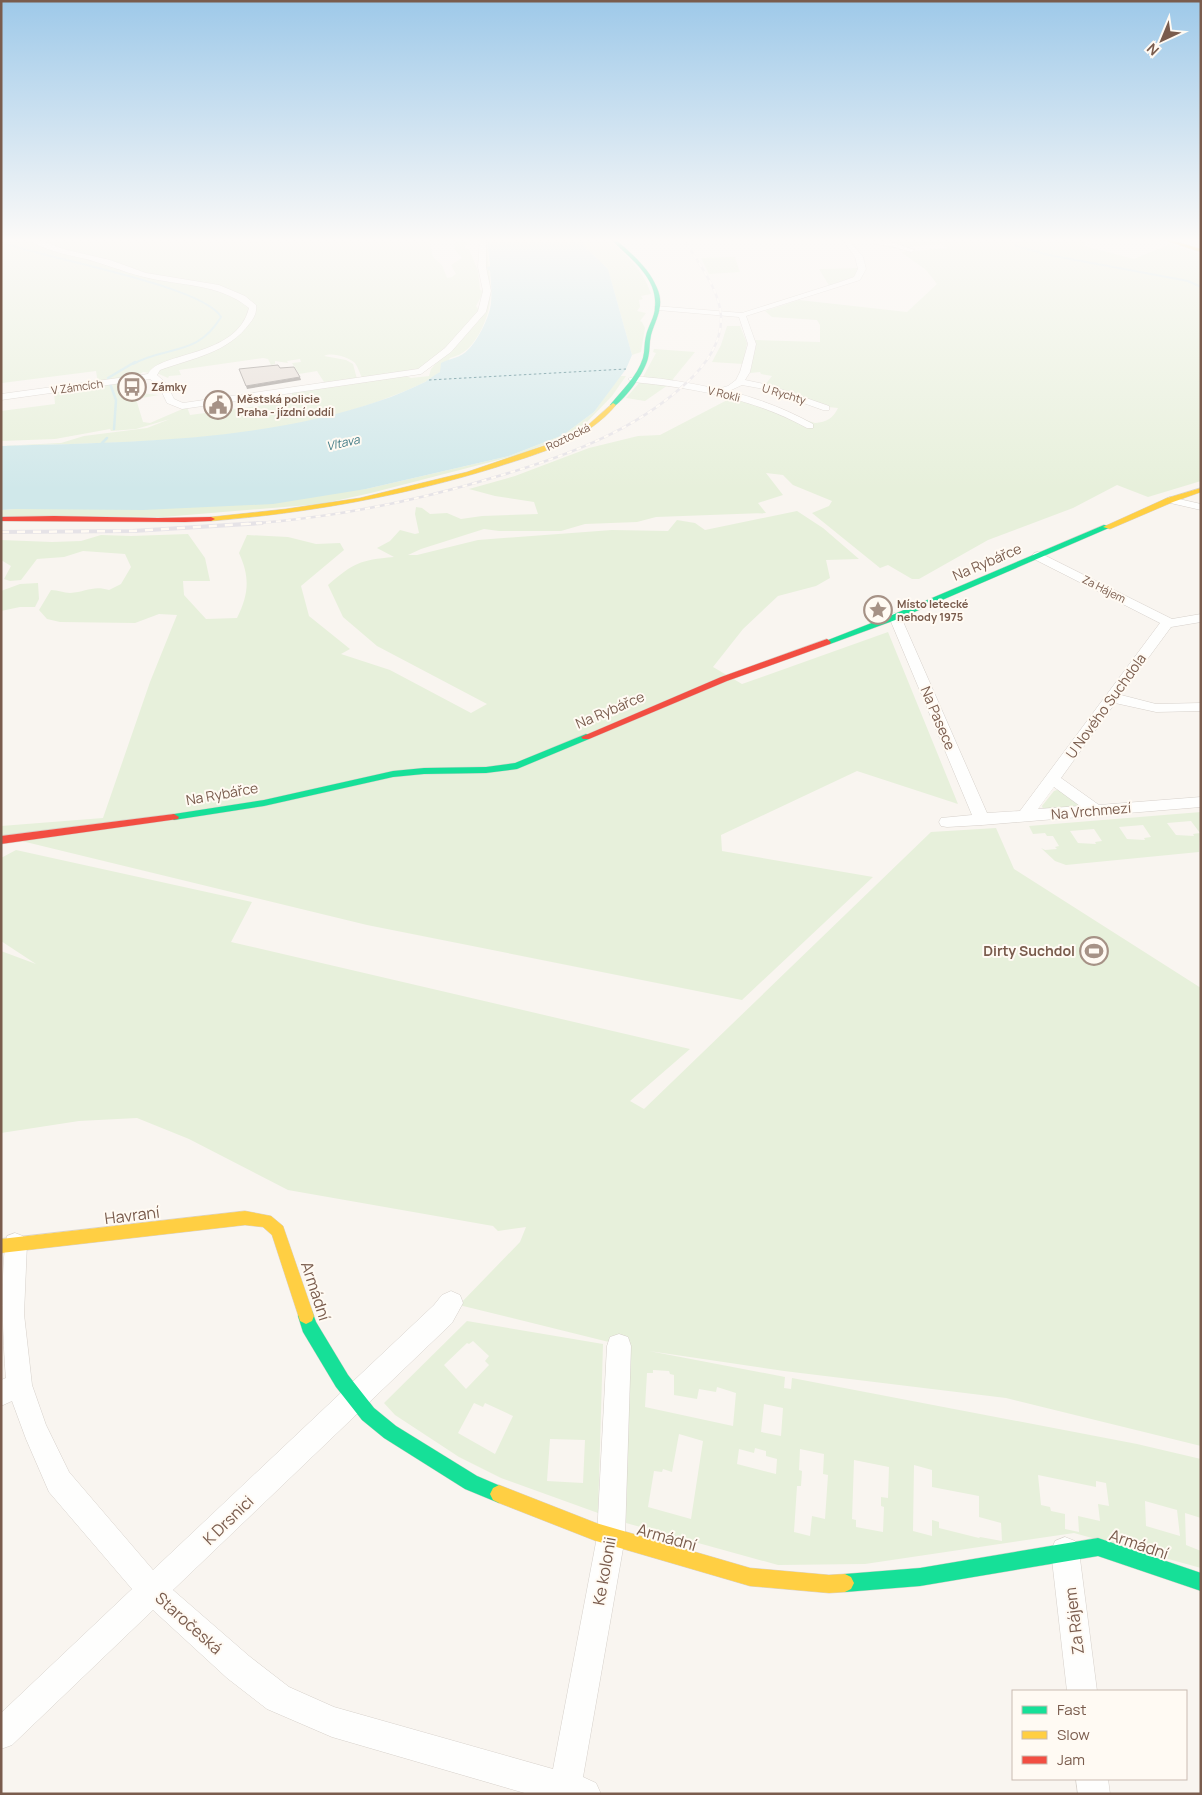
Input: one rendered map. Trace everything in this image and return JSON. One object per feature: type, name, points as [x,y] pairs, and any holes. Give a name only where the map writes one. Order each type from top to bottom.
[{"type":"street","points":[[246,323],[234,337],[227,342],[209,351],[157,368],[153,372],[152,376],[163,385],[170,401],[182,406],[421,371],[448,350],[472,323]]},
{"type":"street","name":"Roztocká","points":[[1,519],[62,517],[126,521],[174,521],[312,509],[472,474],[566,440],[591,427],[614,404],[644,362],[648,333],[652,323]]},
{"type":"street","points":[[719,391],[731,388],[740,382],[745,372],[752,344],[745,323]]},
{"type":"street","name":"V Zámcích","points":[[1,398],[152,376]]},
{"type":"street","name":"V Rokli","points":[[634,378],[719,391],[772,406],[810,426]]},
{"type":"street","name":"U Rychty","points":[[740,382],[766,388],[826,408]]},
{"type":"street","name":"Na Rybářce","points":[[1,840],[148,822],[247,806],[394,774],[448,770],[498,771],[517,766],[724,679],[895,617],[1170,500],[1201,490]]},
{"type":"street","points":[[1170,500],[1201,507]]},
{"type":"street","name":"Za Hájem","points":[[1038,556],[1170,622]]},
{"type":"street","name":"Na Pasece","points":[[895,617],[982,820]]},
{"type":"street","points":[[1170,622],[1201,618]]},
{"type":"street","name":"U Nového Suchdola","points":[[1025,816],[1166,624],[1170,622]]},
{"type":"street","points":[[1112,698],[1148,708],[1166,710],[1201,707]]},
{"type":"street","points":[[1053,779],[1097,811]]},
{"type":"street","name":"Na Vrchmezí","points":[[982,820],[1201,802]]},
{"type":"street","points":[[947,822],[982,820]]},
{"type":"street","name":"Havraní","points":[[8,1245],[245,1218],[266,1221]]},
{"type":"street","name":"Armádní","points":[[266,1221],[278,1231],[285,1248],[309,1326],[355,1399],[368,1414],[390,1432],[471,1483],[610,1537],[750,1577],[829,1584],[920,1577],[1065,1551],[1098,1547],[1201,1582]]},
{"type":"street","name":"Staročeská","points":[[8,1245],[13,1259],[10,1389],[35,1430],[59,1482],[137,1574],[238,1667],[278,1698],[332,1722],[571,1792]]},
{"type":"street","name":"K Drsnici","points":[[1,1734],[355,1399],[451,1303]]},
{"type":"street","name":"Ke kolonii","points":[[571,1792],[610,1537],[619,1346]]},
{"type":"street","name":"Za Rájem","points":[[1065,1551],[1082,1690]]},
{"type":"street","points":[[1092,1780],[1094,1794]]},
{"type":"green space","points":[[1,323],[469,323],[456,339],[419,370],[362,378],[358,368],[352,361],[335,355],[324,356],[346,360],[353,364],[357,379],[324,382],[317,371],[299,374],[292,363],[301,362],[300,359],[287,361],[288,363],[275,361],[275,364],[271,365],[268,359],[263,358],[179,370],[181,375],[169,376],[168,378],[159,374],[143,372],[134,378],[98,383],[96,371],[2,383],[1,387]]},
{"type":"green space","points":[[473,323],[484,323],[473,343],[460,354],[450,358],[438,374],[395,395],[348,411],[300,423],[251,432],[151,441],[1,446],[61,443],[84,436],[147,428],[170,419],[136,429],[111,431],[110,429],[55,439],[1,441],[1,411],[55,404],[54,392],[123,383],[123,387],[131,392],[159,395],[136,399],[143,422],[150,423],[187,407],[190,415],[272,404],[271,400],[292,397],[292,392],[404,375],[411,378],[429,376],[431,369]]},
{"type":"green space","points":[[623,323],[642,323],[645,328],[641,352],[632,355]]},
{"type":"green space","points":[[819,323],[1201,323],[1201,481],[1148,497],[1117,485],[1073,508],[988,540],[919,579],[912,579],[888,565],[880,568],[812,513],[829,506],[832,501],[793,485],[783,475],[766,473],[783,495],[758,503],[766,513],[656,517],[637,522],[585,524],[561,531],[499,531],[484,529],[408,555],[417,555],[478,540],[612,530],[668,531],[677,520],[695,523],[705,530],[797,511],[823,528],[859,559],[826,560],[830,578],[816,586],[778,596],[743,629],[713,667],[742,684],[888,632],[958,804],[857,771],[721,835],[722,851],[873,877],[742,1000],[367,925],[1,836],[1,826],[103,818],[150,682],[177,615],[159,614],[135,623],[60,622],[47,619],[39,610],[51,590],[70,593],[94,588],[109,590],[121,584],[131,567],[125,554],[83,551],[64,557],[37,559],[21,580],[10,581],[4,579],[11,566],[1,560],[1,540],[52,542],[81,541],[101,535],[188,534],[205,558],[210,581],[183,581],[184,595],[206,619],[237,618],[244,601],[247,586],[245,570],[239,553],[247,535],[288,537],[316,544],[340,543],[344,550],[301,586],[309,616],[350,649],[341,654],[390,670],[471,713],[487,704],[377,646],[343,617],[328,585],[351,567],[365,561],[394,557],[377,548],[390,541],[400,530],[415,534],[419,533],[415,514],[416,507],[422,508],[430,514],[447,513],[461,519],[482,516],[538,514],[534,502],[495,496],[469,489],[515,476],[589,448],[638,436],[660,435],[733,397],[815,423],[829,419],[838,408],[828,407],[764,386],[772,376],[761,374],[760,372],[750,373],[756,344],[755,340],[820,342]]},
{"type":"green space","points":[[727,326],[740,326],[747,343],[743,364],[712,362],[721,345]]},
{"type":"green space","points":[[654,349],[695,352],[673,379],[674,382],[643,377],[656,353],[653,352]]},
{"type":"green space","points":[[619,376],[626,376],[612,396],[586,423],[566,436],[518,455],[371,493],[321,504],[163,517],[1,516],[1,510],[366,489],[509,456],[563,435],[594,412]]},
{"type":"green space","points":[[639,383],[668,385],[645,401],[626,398]]},
{"type":"green space","points":[[38,583],[39,599],[35,607],[20,607],[1,611],[1,591],[20,584]]},
{"type":"green space","points":[[1054,791],[1062,791],[1081,806],[1043,809],[1042,806]]},
{"type":"green space","points":[[1201,812],[1200,833],[1199,852],[1066,865],[1055,861],[1041,848],[1045,850],[1057,849],[1055,847],[1059,846],[1053,836],[1047,836],[1045,833],[1033,834],[1029,826]],"holes":[[[1191,821],[1200,833],[1193,834],[1194,836],[1176,835],[1167,823]],[[1143,825],[1151,837],[1144,838],[1145,840],[1127,839],[1119,827]],[[1094,829],[1102,841],[1095,842],[1096,844],[1078,843],[1070,831]]]},
{"type":"green space","points":[[996,828],[1014,869],[1201,988],[1201,1446],[1006,1398],[784,1371],[649,1351],[785,1377],[784,1388],[791,1389],[792,1378],[1137,1444],[1201,1459],[1201,1518],[1185,1513],[1186,1545],[1201,1551],[1201,1568],[1074,1533],[865,1564],[778,1565],[626,1523],[629,1347],[459,1305],[520,1242],[526,1227],[498,1231],[493,1226],[288,1190],[189,1139],[137,1118],[79,1121],[1,1133],[1,951],[36,964],[1,941],[1,858],[16,850],[252,902],[231,942],[690,1049],[630,1101],[644,1109],[931,832]],"holes":[[[653,1370],[669,1371],[670,1374],[674,1375],[674,1395],[697,1399],[699,1389],[716,1392],[717,1387],[736,1393],[733,1426],[645,1407],[647,1373],[653,1373]],[[764,1404],[783,1408],[781,1436],[761,1432]],[[679,1434],[703,1441],[691,1519],[648,1507],[654,1471],[662,1472],[663,1469],[672,1472]],[[755,1448],[766,1451],[766,1456],[777,1459],[776,1474],[737,1464],[739,1449],[754,1453]],[[800,1449],[824,1454],[823,1474],[828,1475],[825,1519],[812,1516],[810,1536],[794,1532],[797,1486],[801,1486],[802,1471],[799,1470]],[[854,1460],[889,1467],[888,1498],[881,1497],[881,1506],[884,1507],[883,1532],[856,1527],[856,1520],[852,1519]],[[914,1465],[932,1470],[932,1487],[979,1496],[979,1517],[1001,1523],[1002,1541],[979,1538],[939,1528],[939,1522],[932,1520],[932,1536],[913,1531]],[[1038,1475],[1096,1487],[1096,1481],[1106,1483],[1109,1506],[1098,1504],[1100,1521],[1078,1516],[1079,1532],[1065,1529],[1065,1514],[1051,1511],[1050,1507],[1041,1505]],[[1145,1501],[1177,1510],[1180,1536],[1146,1526]]]},
{"type":"green space","points":[[467,1321],[603,1344],[598,1513],[501,1478],[459,1457],[395,1415],[384,1403]],"holes":[[[473,1341],[489,1356],[485,1361],[489,1365],[466,1389],[444,1365],[467,1343],[469,1344]],[[474,1403],[483,1407],[485,1403],[513,1416],[495,1454],[458,1433]],[[550,1439],[585,1440],[583,1483],[547,1481]]]},
{"type":"water","name":"Vltava","points":[[485,323],[623,323],[632,355],[626,369],[594,412],[563,435],[509,456],[366,489],[273,504],[143,510],[1,510],[1,446],[144,441],[192,437],[287,425],[333,415],[385,399],[425,382],[440,372],[441,363],[468,350]]},
{"type":"building","points":[[278,365],[280,368],[294,367],[300,377],[246,386],[239,369]]},
{"type":"waterway","points":[[133,364],[146,358],[192,344],[202,339],[217,323]]},
{"type":"waterway","points":[[114,429],[116,400],[108,378],[135,362]]},
{"type":"waterway","points":[[103,447],[102,443],[107,438]]},
{"type":"ferry route","points":[[429,380],[626,369]]},
{"type":"railway","points":[[246,524],[343,513],[439,493],[526,468],[575,450],[621,429],[643,416],[684,385],[710,355],[718,337],[720,323]]},
{"type":"railway","points":[[246,524],[262,523]]},
{"type":"railway","points":[[1,532],[133,531],[246,524]]},
{"type":"traffic: fast","points":[[613,405],[644,364],[649,334],[653,323]]},
{"type":"traffic: fast","points":[[827,642],[895,617],[1107,527]]},
{"type":"traffic: fast","points":[[174,817],[264,803],[393,774],[424,771],[486,770],[517,766],[586,737]]},
{"type":"traffic: fast","points":[[306,1316],[309,1326],[342,1381],[368,1414],[390,1432],[471,1483],[499,1494]]},
{"type":"traffic: fast","points":[[845,1583],[920,1577],[1098,1547],[1201,1582]]},
{"type":"traffic: slow","points":[[211,519],[286,512],[360,500],[469,473],[564,441],[590,426],[613,405]]},
{"type":"traffic: slow","points":[[1107,527],[1170,500],[1201,490]]},
{"type":"traffic: slow","points":[[1,1246],[245,1218],[266,1221],[278,1231],[306,1316]]},
{"type":"traffic: slow","points":[[499,1494],[596,1532],[750,1577],[829,1584],[845,1583]]},
{"type":"traffic: jam","points":[[1,519],[211,519]]},
{"type":"traffic: jam","points":[[586,737],[724,679],[827,642]]},
{"type":"traffic: jam","points":[[1,840],[174,817]]},
{"type":"place","name":"Zámky","points":[[132,387]]},
{"type":"place","name":"Městská policie Praha - jízdní oddíl","points":[[218,405]]},
{"type":"place","name":"Místo letecké nehody 1975","points":[[878,610]]},
{"type":"place","name":"Dirty Suchdol","points":[[1094,951]]}]
